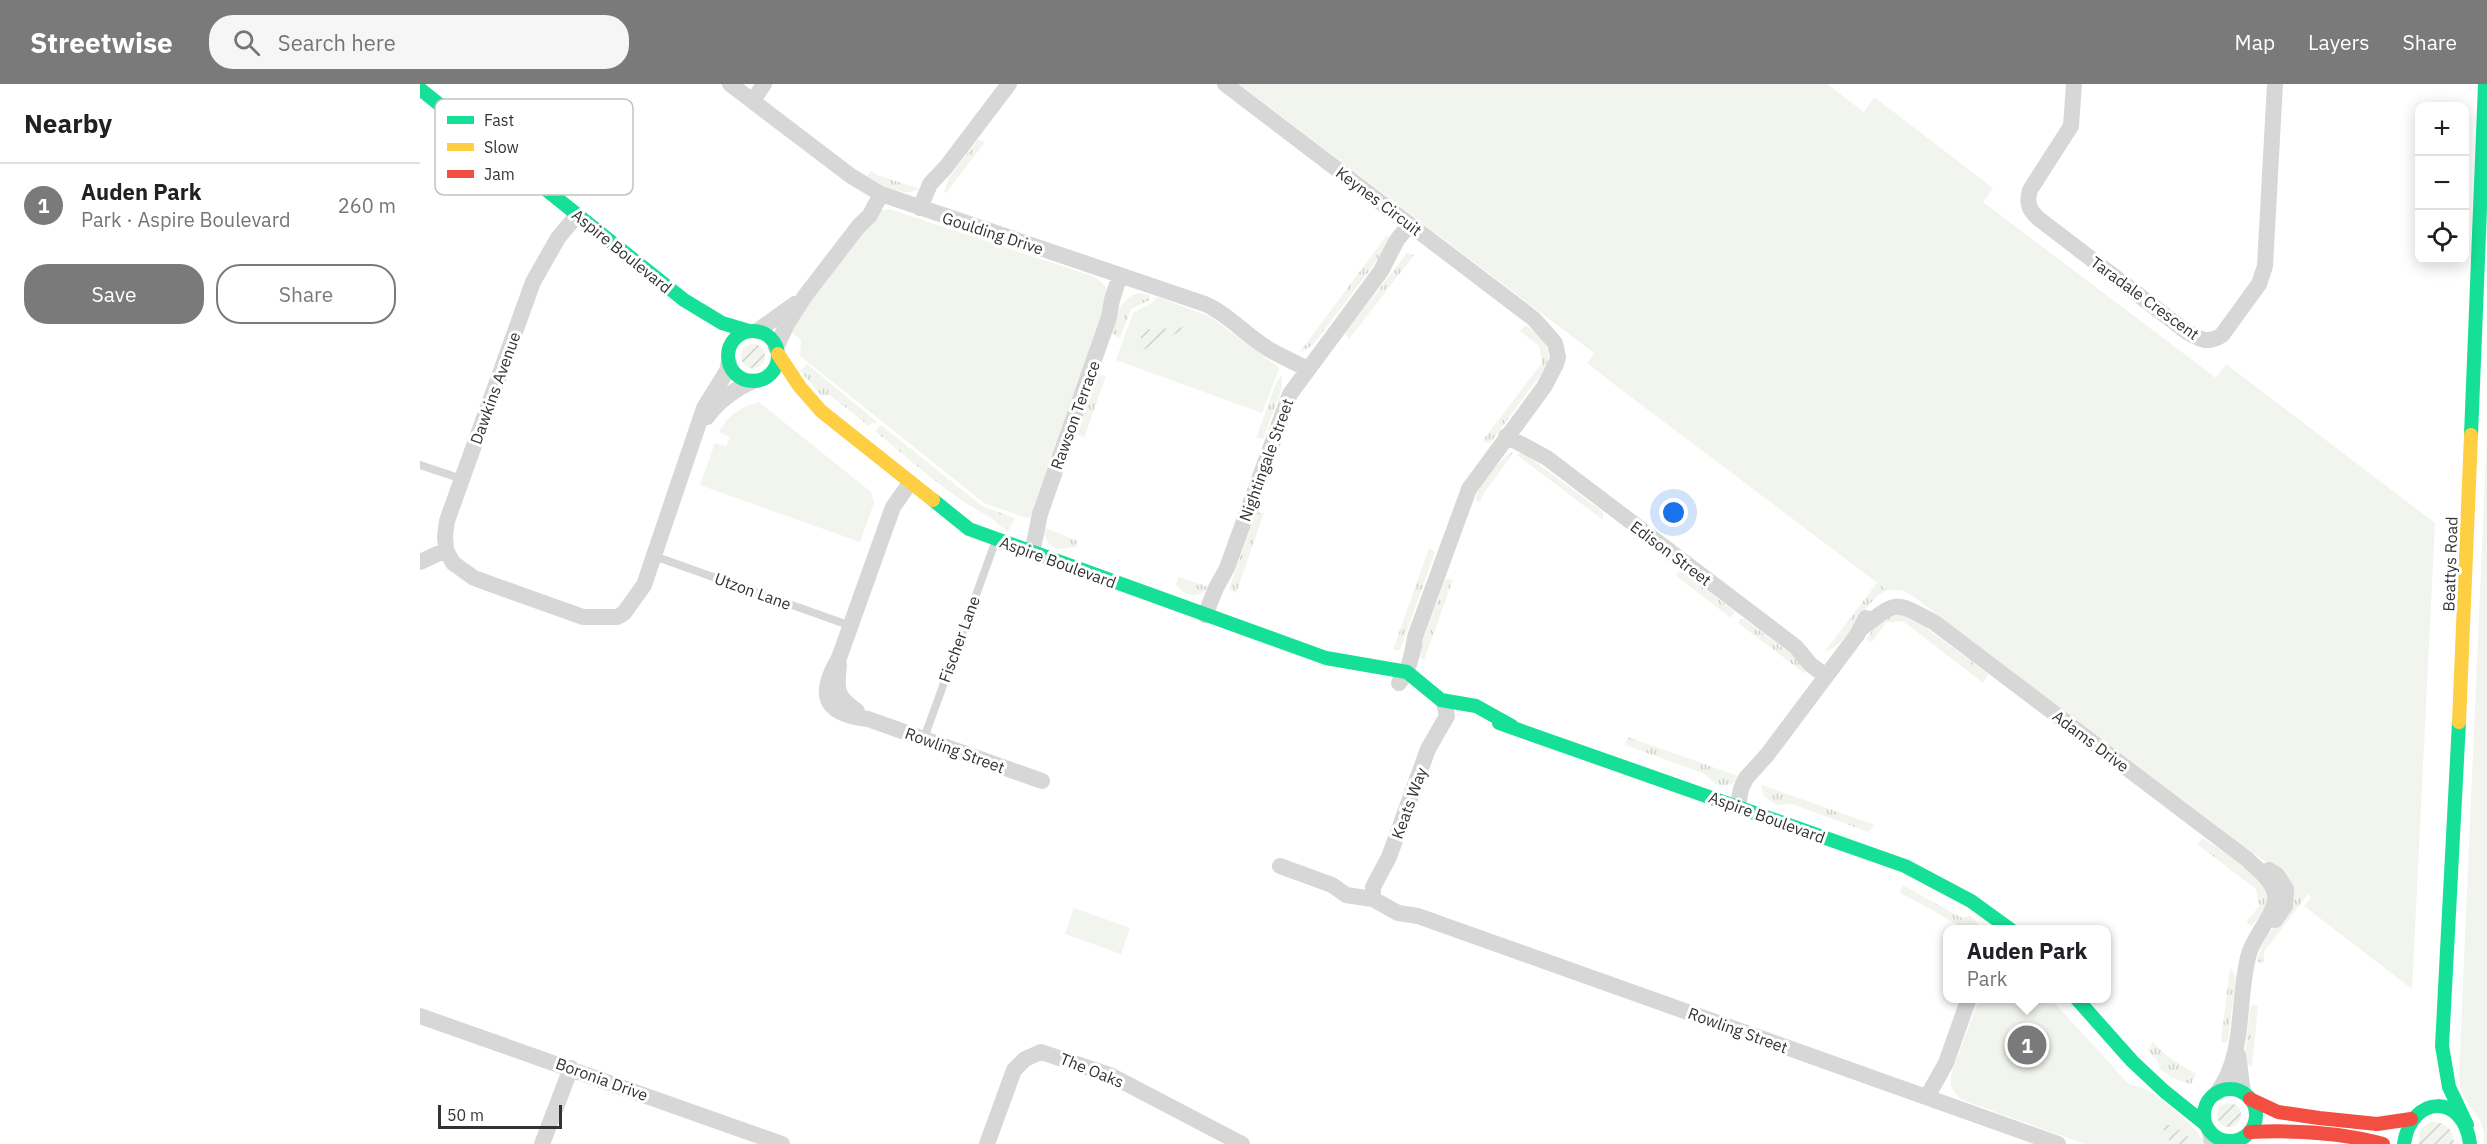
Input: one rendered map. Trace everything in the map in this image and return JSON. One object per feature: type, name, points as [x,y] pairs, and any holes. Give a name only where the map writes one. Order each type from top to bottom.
[{"type":"street","points":[[744,91],[764,84]]},
{"type":"street","points":[[926,210],[930,184],[946,167],[1009,84]]},
{"type":"street","name":"Keynes Circuit","points":[[1225,84],[1534,319],[1557,330],[1563,337],[1567,350],[1562,370],[1544,387],[1469,489],[1415,637],[1403,655],[1401,675]]},
{"type":"street","name":"Taradale Crescent","points":[[2074,84],[2071,126],[2030,190],[2028,198],[2031,210],[2039,219],[2187,332],[2205,341],[2214,340],[2222,335],[2259,284],[2265,266],[2275,84]]},
{"type":"street","name":"Beattys Road","points":[[2434,1079],[2442,1046],[2465,609],[2475,298],[2485,84]]},
{"type":"street","name":"Aspire Boulevard","points":[[420,90],[435,102]]},
{"type":"street","name":"Goulding Drive","points":[[744,91],[876,192],[1214,308],[1272,351],[1291,359],[1303,374]]},
{"type":"street","points":[[699,428],[717,406],[737,389],[765,378],[775,368],[777,351],[805,296],[858,227],[876,192]]},
{"type":"street","name":"Aspire Boulevard","points":[[552,195],[684,300],[722,323],[753,331]]},
{"type":"street","name":"Dawkins Avenue","points":[[441,553],[447,521],[533,282],[548,258],[566,244],[581,218]]},
{"type":"street","name":"Nightingale Street","points":[[1210,617],[1224,591],[1227,568],[1287,401],[1303,374],[1381,270],[1406,247],[1414,228]]},
{"type":"street","name":"Rawson Terrace","points":[[1026,551],[1109,317],[1112,300],[1125,276]]},
{"type":"street","points":[[420,562],[441,553],[474,578],[583,617],[617,618],[630,607],[644,585],[704,408],[727,371],[728,358],[735,339],[783,315],[805,296]]},
{"type":"street","name":"Aspire Boulevard","points":[[684,300],[715,336],[728,358]]},
{"type":"street","points":[[753,331],[769,337],[777,351]]},
{"type":"street","name":"Aspire Boulevard","points":[[777,351],[800,387],[821,411],[960,524],[1026,551],[1326,658],[1366,679],[1401,675],[1409,688],[1443,710],[1506,723],[1919,872],[1971,901],[2002,925]]},
{"type":"street","points":[[728,358],[738,376],[774,387]]},
{"type":"street","name":"Aspire Boulevard","points":[[787,393],[821,411]]},
{"type":"street","name":"Edison Street","points":[[1511,431],[1796,647],[1818,656],[1829,672]]},
{"type":"street","name":"Rowling Street","points":[[915,487],[886,528],[839,658],[837,680],[840,697],[843,702],[868,719],[1041,780]]},
{"type":"street","name":"Adams Drive","points":[[1743,808],[1741,789],[1746,778],[1763,760],[1862,628],[1882,611],[1892,606],[1909,609],[1935,623],[2247,859],[2277,875],[2286,889],[2287,899],[2280,914],[2256,936],[2247,965],[2237,1045],[2230,1071],[2213,1096]]},
{"type":"street","name":"Keats Way","points":[[1376,892],[1443,710]]},
{"type":"street","name":"Rowling Street","points":[[1280,866],[1332,885],[1346,895],[1376,892],[1398,913],[1418,916],[2058,1144]]},
{"type":"street","points":[[1933,1099],[1968,1003]]},
{"type":"street","points":[[2080,1003],[2151,1079],[2209,1133],[2225,1141],[2290,1131],[2383,1144]]},
{"type":"street","name":"Boronia Drive","points":[[420,1016],[782,1144]]},
{"type":"street","name":"Adams Drive","points":[[2237,1045],[2247,1096]]},
{"type":"street","name":"Beattys Road","points":[[2442,1046],[2449,1087],[2467,1125],[2470,1144]]},
{"type":"street","name":"The Oaks","points":[[987,1144],[1014,1070],[1025,1059],[1041,1052],[1110,1075],[1242,1144]]},
{"type":"street","points":[[542,1144],[571,1068]]},
{"type":"street","points":[[2151,1079],[2191,1093],[2213,1096],[2234,1089],[2278,1112],[2377,1124],[2414,1116],[2428,1107],[2440,1106],[2461,1115],[2467,1125]]},
{"type":"street","points":[[2209,1133],[2205,1106],[2213,1096]]},
{"type":"street","points":[[2243,1138],[2254,1125],[2256,1116],[2247,1096]]},
{"type":"street","points":[[2404,1144],[2406,1127],[2427,1097]]},
{"type":"lane","points":[[420,465],[462,479]]},
{"type":"lane","name":"Fischer Lane","points":[[924,738],[996,540]]},
{"type":"lane","name":"Utzon Lane","points":[[654,556],[851,626]]},
{"type":"green space","points":[[1239,84],[1827,84],[1864,112],[1874,97],[1993,188],[1983,202],[2216,378],[2226,364],[2435,523],[2412,989],[2304,906],[2311,897],[2308,894],[1914,597],[1902,590],[1887,590],[1619,388],[1587,363],[1594,353]]},
{"type":"green space","points":[[978,139],[985,142],[946,193],[944,192],[949,178]]},
{"type":"green space","points":[[871,171],[920,189],[906,192],[892,190],[867,176]]},
{"type":"green space","points":[[889,209],[1092,276],[1106,287],[1107,304],[1031,517],[1027,518],[984,503],[800,356],[801,340],[790,331],[795,322],[880,211]]},
{"type":"green space","points":[[1387,235],[1391,240],[1385,250],[1313,345],[1299,353]]},
{"type":"green space","points":[[1407,253],[1414,255],[1349,339],[1345,333]]},
{"type":"green space","points":[[1140,293],[1150,295],[1150,300],[1131,309],[1120,338],[1111,333],[1124,303],[1128,298]]},
{"type":"green space","points":[[1157,297],[1209,316],[1278,367],[1262,413],[1116,360],[1133,313],[1153,302]]},
{"type":"green space","points":[[1524,326],[1533,330],[1545,344],[1548,355],[1545,369],[1490,443],[1487,443],[1483,440],[1542,363],[1539,346],[1520,331]]},
{"type":"green space","points":[[1189,327],[1143,350],[1140,330]]},
{"type":"green space","points":[[753,344],[758,345],[764,351],[764,361],[758,367],[753,368],[748,367],[742,361],[741,356],[742,351],[748,345]]},
{"type":"green space","points":[[807,364],[877,422],[869,426],[831,396],[821,395],[800,371]]},
{"type":"green space","points":[[1097,374],[1106,376],[1084,438],[1076,433]]},
{"type":"green space","points":[[1282,375],[1282,388],[1263,439],[1256,438],[1276,383]]},
{"type":"green space","points":[[759,402],[871,492],[874,503],[860,542],[700,485],[715,443],[726,447],[730,437],[719,432],[723,426],[736,412]]},
{"type":"green space","points":[[881,425],[982,506],[1015,518],[1009,530],[960,499],[917,466],[875,431]]},
{"type":"green space","points":[[2487,433],[2487,1144],[2484,1144],[2483,1127],[2464,1098],[2459,1075]]},
{"type":"green space","points":[[1514,452],[1480,502],[1476,500],[1479,488],[1490,473],[1503,459]]},
{"type":"green space","points":[[1522,452],[1603,512],[1603,520],[1517,455]]},
{"type":"green space","points":[[1256,512],[1264,513],[1236,593],[1229,589]]},
{"type":"green space","points":[[1045,528],[1078,541],[1076,547],[1058,549],[1050,545],[1043,533]]},
{"type":"green space","points":[[1429,548],[1435,552],[1400,650],[1393,650]]},
{"type":"green space","points":[[1680,570],[1734,611],[1731,618],[1676,576]]},
{"type":"green space","points":[[1179,577],[1209,588],[1200,594],[1187,594],[1176,584]]},
{"type":"green space","points":[[1447,579],[1453,580],[1424,660],[1418,656],[1419,651]]},
{"type":"green space","points":[[1877,583],[1887,590],[1870,604],[1842,641],[1825,651]]},
{"type":"green space","points":[[1894,613],[1914,619],[1988,674],[1983,683],[1903,621],[1886,623],[1872,642],[1867,639],[1877,623]]},
{"type":"green space","points":[[1741,619],[1799,660],[1806,668],[1804,673],[1738,623]]},
{"type":"green space","points":[[1628,737],[1738,776],[1738,781],[1718,785],[1705,774],[1625,745]]},
{"type":"green space","points":[[1761,785],[1875,825],[1868,832],[1792,804],[1776,805],[1764,796]]},
{"type":"green space","points":[[2202,839],[2241,864],[2265,889],[2266,904],[2252,926],[2246,923],[2259,906],[2256,889],[2197,844]]},
{"type":"green space","points":[[2282,874],[2308,894],[2264,952],[2263,963],[2258,962],[2265,938],[2283,916]]},
{"type":"green space","points":[[1903,885],[1962,918],[1970,916],[1979,925],[1957,925],[1900,893]]},
{"type":"green space","points":[[1074,908],[1130,928],[1121,954],[1065,934]]},
{"type":"green space","points":[[2230,968],[2236,976],[2228,1041],[2225,1043],[2221,1042]]},
{"type":"green space","points":[[1978,1003],[2055,1003],[2125,1080],[2146,1090],[2169,1106],[2195,1130],[2205,1144],[2085,1144],[1960,1099],[1951,1087],[1951,1075]]},
{"type":"green space","points":[[2258,1006],[2252,1066],[2244,1063],[2250,1007]]},
{"type":"green space","points":[[2153,1042],[2167,1056],[2196,1074],[2191,1084],[2175,1079],[2160,1069],[2158,1061],[2148,1051]]},
{"type":"green space","points":[[2229,1103],[2238,1106],[2241,1115],[2238,1124],[2229,1127],[2220,1124],[2217,1115],[2220,1106]]},
{"type":"green space","points":[[2162,1122],[2184,1132],[2194,1144],[2172,1144],[2165,1134]]},
{"type":"green space","points":[[2430,1122],[2448,1127],[2454,1144],[2418,1144],[2420,1130]]},
{"type":"traffic: fast","points":[[2471,435],[2485,84]]},
{"type":"traffic: fast","points":[[420,89],[435,101]]},
{"type":"traffic: fast","points":[[553,195],[684,300],[722,323],[749,331]]},
{"type":"traffic: fast","points":[[753,331],[771,338],[778,356],[771,374],[753,381],[735,374],[728,356],[735,338],[753,331]]},
{"type":"traffic: fast","points":[[933,500],[969,529],[1326,658],[1407,672],[1441,700],[1476,706],[1512,726]]},
{"type":"traffic: fast","points":[[2459,722],[2442,1046],[2449,1087],[2467,1125]]},
{"type":"traffic: fast","points":[[1499,723],[1905,866],[1971,901],[2004,925]]},
{"type":"traffic: fast","points":[[2080,1003],[2132,1061],[2164,1091],[2205,1124]]},
{"type":"traffic: fast","points":[[2230,1089],[2244,1093],[2252,1101],[2256,1115],[2252,1129],[2244,1137],[2230,1141],[2216,1137],[2208,1129],[2204,1115],[2208,1101],[2216,1093],[2230,1089]]},
{"type":"traffic: fast","points":[[2404,1144],[2416,1116],[2426,1109],[2437,1106],[2448,1108],[2458,1115],[2466,1127],[2470,1144]]},
{"type":"traffic: slow","points":[[778,354],[800,387],[821,411],[933,500]]},
{"type":"traffic: slow","points":[[2459,722],[2471,435]]},
{"type":"traffic: jam","points":[[2250,1099],[2278,1112],[2319,1118],[2377,1124],[2411,1119]]},
{"type":"traffic: jam","points":[[2250,1132],[2317,1133],[2383,1144]]},
{"type":"place","name":"Auden Park","points":[[2027,1045]]}]
